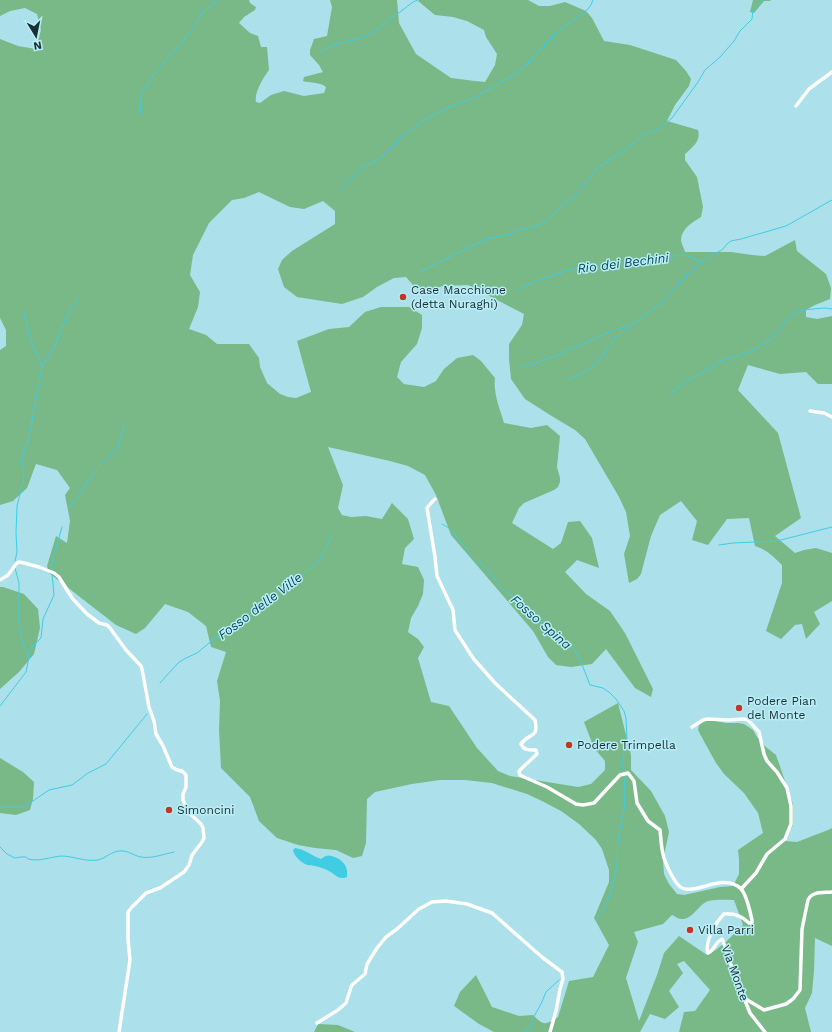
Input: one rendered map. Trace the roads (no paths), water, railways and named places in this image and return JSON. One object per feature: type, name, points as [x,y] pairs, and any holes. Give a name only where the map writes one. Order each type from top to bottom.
[{"type":"street","points":[[796,106],[809,89],[832,72]]},
{"type":"street","points":[[810,412],[824,413],[832,417]]},
{"type":"street","points":[[435,498],[427,508],[437,576],[453,610],[455,630],[490,678],[535,720],[536,728],[534,734],[521,744],[525,749],[536,750],[538,752],[536,756],[520,770],[520,775],[547,787],[576,804],[583,805],[594,803],[620,775],[628,773],[634,780],[637,803],[648,822],[660,830],[663,855],[678,886],[683,889],[692,889],[724,883],[733,884],[741,889],[756,873],[767,854],[785,839],[791,824],[792,806],[787,788],[764,754],[760,732],[748,720],[707,719],[692,727]]},
{"type":"street","points":[[0,580],[8,575],[19,562],[39,567],[54,573],[59,577],[72,598],[87,614],[99,623],[107,625],[110,628],[126,650],[142,668],[149,707],[154,721],[156,734],[172,766],[177,770],[182,771],[186,775],[186,787],[182,795],[183,800],[188,812],[199,822],[202,828],[204,838],[192,855],[186,870],[160,888],[146,893],[128,912],[130,960],[119,1032]]},
{"type":"street","name":"Via Monte","points":[[741,889],[747,902],[752,923],[749,923],[739,915],[724,914],[712,932],[706,950],[708,953],[710,952],[719,940],[722,939],[750,1013],[765,1032]]},
{"type":"street","points":[[744,998],[764,1010],[786,1004],[793,999],[800,990],[802,929],[808,900],[813,894],[832,892]]},
{"type":"street","points":[[317,1022],[338,1010],[346,1003],[351,987],[365,974],[369,960],[386,937],[397,930],[426,904],[446,901],[460,903],[492,913],[560,971],[563,979],[550,1032]]},
{"type":"water","points":[[295,848],[321,859],[325,856],[337,858],[342,861],[345,866],[347,877],[341,878],[330,871],[305,864],[299,860],[295,854],[293,850]]},
{"type":"waterway","points":[[141,115],[140,104],[142,93],[154,74],[184,40],[197,23],[201,14],[218,0]]},
{"type":"waterway","points":[[320,53],[330,46],[359,39],[367,35],[378,29],[413,2],[418,0]]},
{"type":"waterway","points":[[339,192],[357,172],[383,156],[406,133],[422,121],[447,108],[474,98],[512,76],[524,67],[559,30],[588,9],[593,0]]},
{"type":"waterway","points":[[420,272],[477,243],[490,238],[509,235],[545,222],[576,195],[595,171],[601,166],[633,144],[643,135],[660,128],[672,118],[705,70],[720,57],[734,41],[740,31],[752,19],[753,10],[755,7],[763,0]]},
{"type":"waterway","points":[[569,380],[597,363],[615,338],[663,302],[698,265],[722,250],[728,243],[786,226],[832,200]]},
{"type":"waterway","name":"Rio dei Bechini","points":[[519,289],[539,280],[572,269],[614,264],[643,258],[657,260],[664,257],[681,255],[689,256],[702,262]]},
{"type":"waterway","points":[[15,561],[17,552],[17,506],[24,478],[22,457],[29,437],[42,367],[55,346],[65,320],[79,298]]},
{"type":"waterway","points":[[670,394],[720,361],[756,349],[773,337],[794,314],[802,310],[825,308],[832,309]]},
{"type":"waterway","points":[[23,310],[30,338],[42,366]]},
{"type":"waterway","points":[[523,367],[627,326]]},
{"type":"waterway","points":[[71,508],[95,471],[118,447],[124,425]]},
{"type":"waterway","name":"Fosso Spina","points":[[442,524],[449,528],[503,589],[534,614],[557,640],[573,648],[590,685],[603,688],[616,699],[624,711],[626,718],[627,739],[622,766],[624,773]]},
{"type":"waterway","points":[[52,570],[52,563],[62,527]]},
{"type":"waterway","points":[[719,545],[777,541],[832,527]]},
{"type":"waterway","name":"Fosso delle Ville","points":[[160,683],[178,663],[197,653],[214,639],[243,622],[259,606],[285,585],[305,573],[320,559],[332,536]]},
{"type":"waterway","points":[[0,706],[26,672],[29,657],[23,644],[19,623],[19,583],[15,568]]},
{"type":"waterway","points":[[29,655],[31,648],[41,638],[43,619],[54,595],[52,574]]},
{"type":"waterway","name":"Fosso delle Ville","points":[[0,807],[24,807],[49,790],[72,785],[88,773],[106,764],[147,714]]},
{"type":"waterway","name":"Fosso Spina","points":[[598,919],[611,891],[617,866],[618,839],[625,805],[625,777]]},
{"type":"waterway","points":[[0,847],[7,854],[15,858],[26,857],[32,860],[61,856],[98,860],[114,852],[120,851],[126,851],[145,857],[153,857],[174,852]]},
{"type":"waterway","name":"Fosso Spina","points":[[523,1032],[530,1029],[532,1020],[546,992],[559,980]]},
{"type":"place","name":"Case Macchione (detta Nuraghi)","points":[[403,297]]},
{"type":"place","name":"Podere Pian del Monte","points":[[739,708]]},
{"type":"place","name":"Podere Trimpella","points":[[569,745]]},
{"type":"place","name":"Simoncini","points":[[169,810]]},
{"type":"place","name":"Villa Parri","points":[[690,930]]}]
